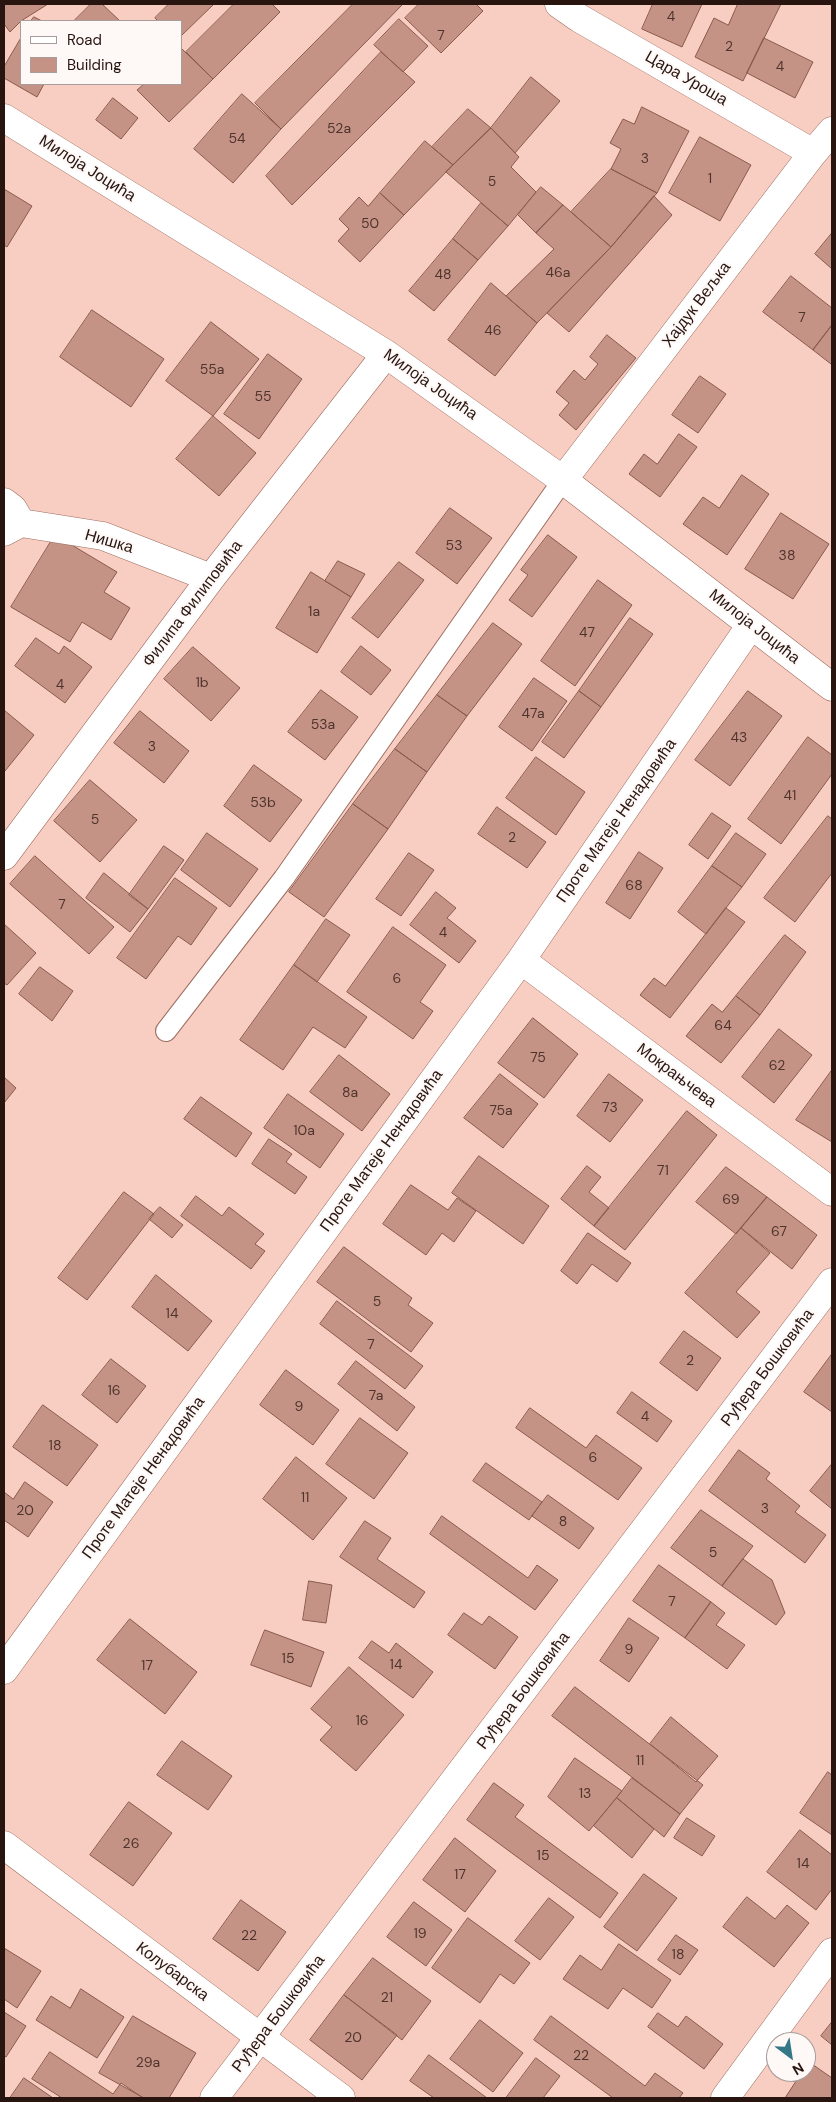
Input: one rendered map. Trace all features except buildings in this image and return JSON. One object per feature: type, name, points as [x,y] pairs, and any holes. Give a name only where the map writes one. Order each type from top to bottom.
[{"type":"street","name":"Цара Уроша","points":[[560,4],[579,18],[813,152]]},
{"type":"street","name":"Милоја Јоцића","points":[[4,118],[386,354],[563,480],[832,687]]},
{"type":"street","name":"Хајдук Вељка","points":[[563,480],[813,152],[832,131]]},
{"type":"street","name":"Филипа Филиповића","points":[[4,856],[212,578],[386,354]]},
{"type":"street","points":[[4,502],[13,509],[12,528]]},
{"type":"street","name":"Нишка","points":[[12,528],[103,536],[212,578]]},
{"type":"street","name":"Проте Матеје Ненадовића","points":[[4,1670],[521,960],[751,625]]},
{"type":"street","name":"Мокрањчева","points":[[521,960],[832,1192]]},
{"type":"street","name":"Руђера Бошковића","points":[[214,2098],[832,1282]]},
{"type":"street","name":"Колубарска","points":[[4,1845],[341,2098]]},
{"type":"street","points":[[725,2098],[832,1952]]},
{"type":"lane","points":[[166,1031],[284,878],[563,480]]}]
